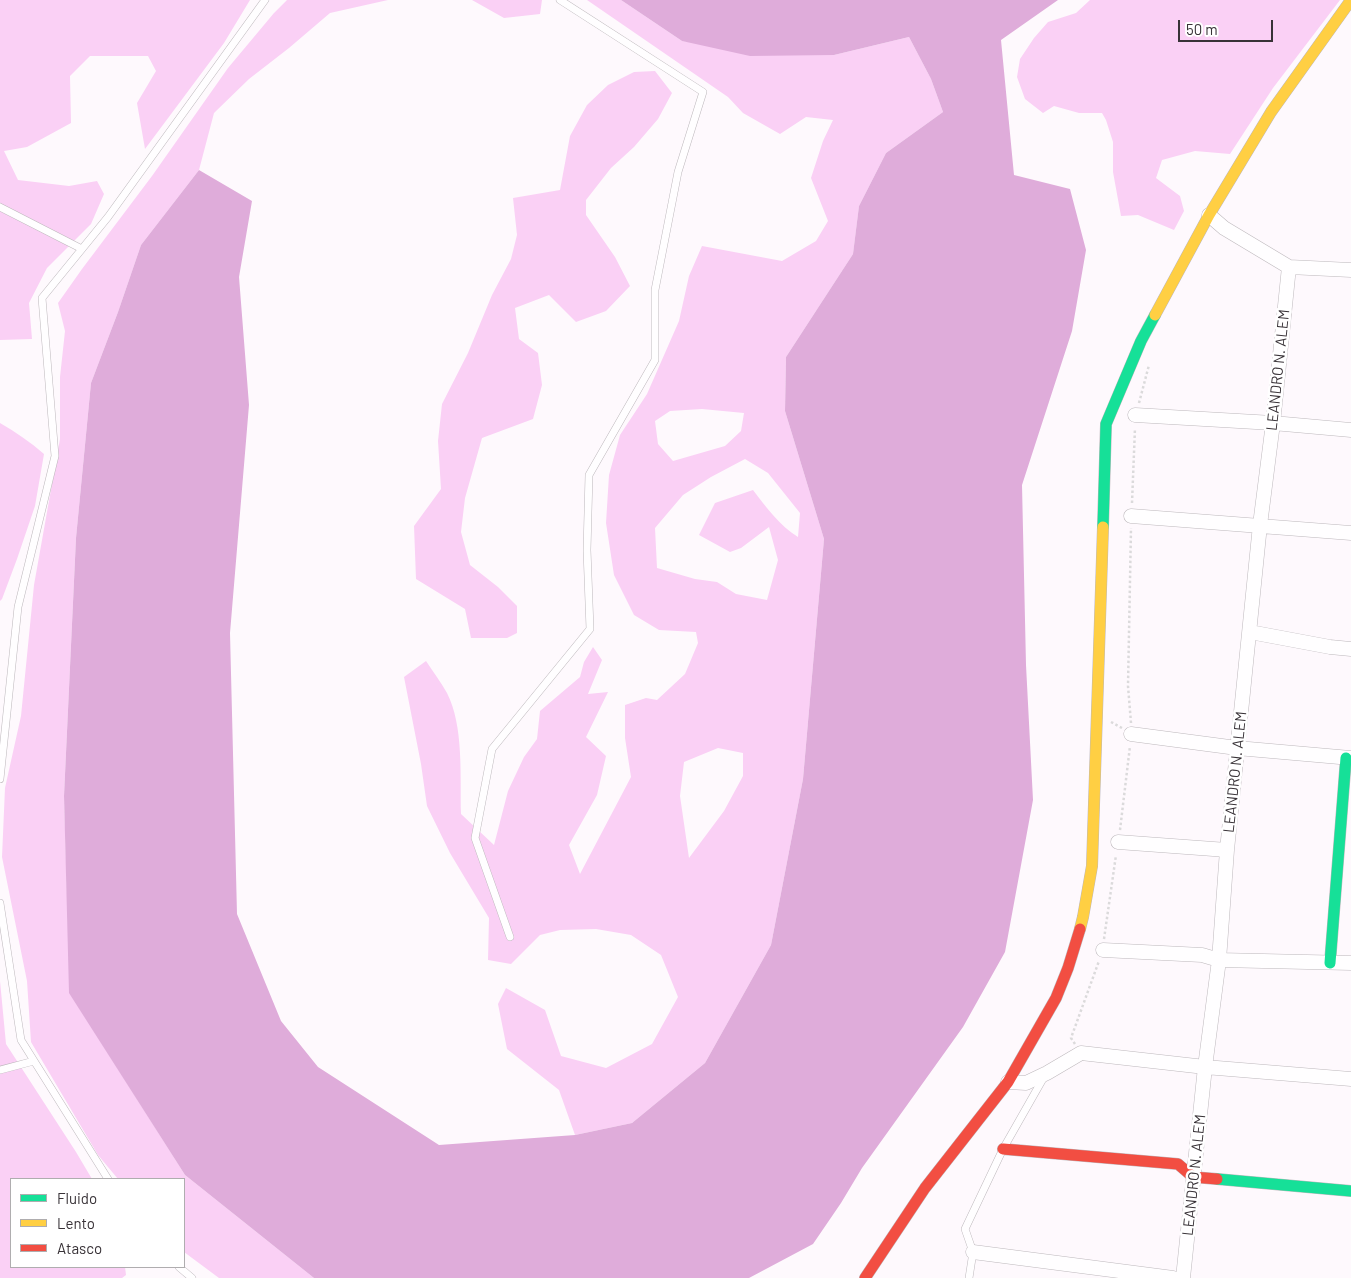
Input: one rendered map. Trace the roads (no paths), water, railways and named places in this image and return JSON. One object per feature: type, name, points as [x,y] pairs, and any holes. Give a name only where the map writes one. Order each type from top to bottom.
[{"type":"street","points":[[865,1278],[925,1188],[1008,1082],[1056,998],[1068,968],[1082,917],[1092,866],[1106,424],[1140,341],[1209,215],[1271,112],[1350,0]]},
{"type":"street","points":[[1209,215],[1224,228],[1289,267],[1351,270]]},
{"type":"street","name":"LEANDRO N. ALEM","points":[[1183,1278],[1218,960],[1227,850],[1260,525],[1273,423],[1289,267]]},
{"type":"street","points":[[1136,415],[1273,423],[1351,430]]},
{"type":"street","points":[[1131,516],[1351,533]]},
{"type":"street","points":[[1250,632],[1330,647],[1351,649]]},
{"type":"street","points":[[1131,734],[1237,748],[1349,758],[1330,963]]},
{"type":"street","points":[[1118,842],[1227,850]]},
{"type":"street","points":[[1103,950],[1202,955],[1218,960],[1351,963]]},
{"type":"street","points":[[1008,1082],[1026,1083],[1081,1054],[1351,1079]]},
{"type":"street","points":[[1003,1149],[1178,1164],[1193,1177],[1351,1191]]},
{"type":"street","points":[[973,1252],[1173,1278]]},
{"type":"lane","points":[[0,779],[18,607],[56,456],[42,298],[108,217],[265,0]]},
{"type":"lane","points":[[510,937],[475,838],[492,748],[590,629],[587,550],[589,475],[655,360],[655,290],[678,172],[703,92],[560,0]]},
{"type":"lane","points":[[0,207],[82,249]]},
{"type":"lane","points":[[0,903],[21,1040],[107,1178]]},
{"type":"lane","points":[[0,1070],[34,1061]]},
{"type":"lane","points":[[969,1278],[973,1252],[965,1230],[1003,1149],[1047,1073]]},
{"type":"lane","points":[[180,1268],[192,1278]]}]
